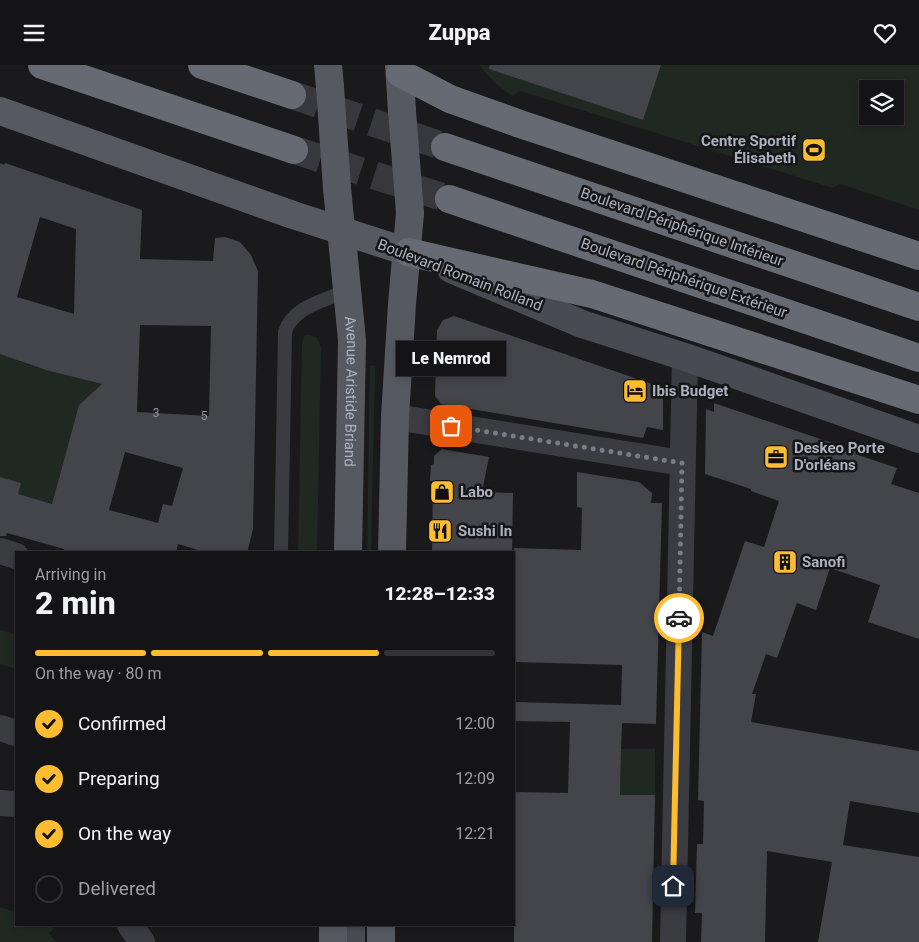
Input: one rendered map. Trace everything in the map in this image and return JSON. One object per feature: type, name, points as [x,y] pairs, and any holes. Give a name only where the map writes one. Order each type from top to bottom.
[{"type":"highway","points":[[42,65],[294,150]]},
{"type":"highway","points":[[202,65],[292,95]]},
{"type":"highway","points":[[396,68],[450,99],[511,121],[919,256]]},
{"type":"highway","name":"Boulevard Périphérique Intérieur","points":[[445,147],[919,307]]},
{"type":"highway","name":"Boulevard Périphérique Extérieur","points":[[449,199],[919,357]]},
{"type":"highway","points":[[408,252],[592,294],[919,400]]},
{"type":"main road","points":[[392,551],[396,417],[402,304],[410,213],[402,111],[396,68]]},
{"type":"main road","name":"Avenue Aristide Briand","points":[[329,76],[337,188],[352,340],[348,551]]},
{"type":"main road","name":"Boulevard Romain Rolland","points":[[0,111],[408,252],[582,324],[685,357],[919,439]]},
{"type":"main road","points":[[333,926],[333,942]]},
{"type":"main road","points":[[351,926],[351,942]]},
{"type":"main road","points":[[381,926],[381,942]]},
{"type":"street","points":[[672,942],[685,357]]},
{"type":"street","points":[[396,417],[682,463]]},
{"type":"street","points":[[0,551],[15,556]]},
{"type":"street","points":[[0,728],[15,733]]},
{"type":"street","points":[[0,803],[15,804]]},
{"type":"street","points":[[131,926],[142,942]]},
{"type":"lane","points":[[281,551],[285,332],[287,325],[308,307],[347,291]]},
{"type":"shaded area","name":"Centre Sportif Élisabeth","points":[[479,65],[919,65],[919,210],[840,184],[833,188],[520,91],[513,96],[496,84]]},
{"type":"shaded area","points":[[304,336],[316,337],[321,347],[317,551],[298,551],[302,344]]},
{"type":"shaded area","points":[[0,349],[25,364],[119,389],[80,405],[56,489],[56,505],[18,494],[20,483],[0,477]]},
{"type":"shaded area","points":[[370,365],[375,366],[371,551],[367,551]]},
{"type":"shaded area","points":[[0,630],[15,634],[15,669],[0,664]]},
{"type":"shaded area","points":[[621,749],[655,749],[655,795],[620,795]]},
{"type":"shaded area","points":[[0,907],[15,912],[15,926],[52,926],[54,929],[49,933],[56,942],[0,942]]},
{"type":"building","points":[[490,65],[661,65],[643,120],[489,69]]},
{"type":"building","points":[[0,163],[4,165],[5,163],[142,210],[140,259],[213,261],[215,238],[225,237],[240,242],[251,255],[258,271],[253,529],[248,551],[201,551],[178,544],[176,551],[64,551],[64,549],[7,533],[6,536],[0,536],[0,477],[21,483],[18,494],[52,504],[79,405],[102,384],[46,370],[0,354]],"holes":[[[40,217],[76,229],[74,314],[17,297]],[[140,325],[211,326],[209,416],[137,412]],[[125,452],[183,468],[172,506],[163,504],[158,523],[109,510]]]},
{"type":"building","points":[[454,316],[652,384],[659,390],[663,398],[663,430],[647,427],[643,438],[441,404],[435,396],[437,330],[443,320]]},
{"type":"building","points":[[714,403],[856,451],[855,454],[897,468],[891,484],[919,493],[919,639],[868,622],[880,585],[830,568],[816,610],[797,603],[777,658],[766,654],[752,694],[756,694],[751,722],[919,751],[919,813],[850,801],[843,845],[919,857],[919,942],[818,942],[832,862],[767,851],[765,942],[701,942],[702,913],[695,913],[697,844],[703,844],[704,801],[698,800],[702,632],[713,636],[745,541],[764,547],[779,501],[751,491],[751,489],[705,474],[706,409],[714,412]]},
{"type":"building","points":[[442,449],[489,457],[482,492],[513,493],[512,551],[432,551],[433,481],[430,481],[431,465],[434,464],[434,456]]},
{"type":"building","points":[[577,472],[639,482],[652,493],[651,503],[662,503],[656,724],[622,723],[621,749],[620,795],[655,795],[652,942],[514,942],[515,792],[568,793],[570,722],[515,721],[515,702],[621,705],[622,665],[515,662],[514,548],[581,550],[582,508],[577,507]]},
{"type":"tunnel","points":[[292,95],[445,147]]},
{"type":"tunnel","points":[[294,150],[449,199]]},
{"type":"way so far","points":[[451,426],[682,463],[679,618]]},
{"type":"place","name":"Centre Sportif Élisabeth","points":[[814,150]]},
{"type":"place","name":"Ibis Budget","points":[[635,391]]},
{"type":"place","name":"Le Nemrod","points":[[451,426]]},
{"type":"place","name":"Deskeo Porte D'orléans","points":[[776,457]]},
{"type":"place","name":"Labo","points":[[442,492]]},
{"type":"place","name":"Sushi In","points":[[440,531]]},
{"type":"place","name":"Sanofi","points":[[785,562]]},
{"type":"route","points":[[673,886],[679,618]]}]
